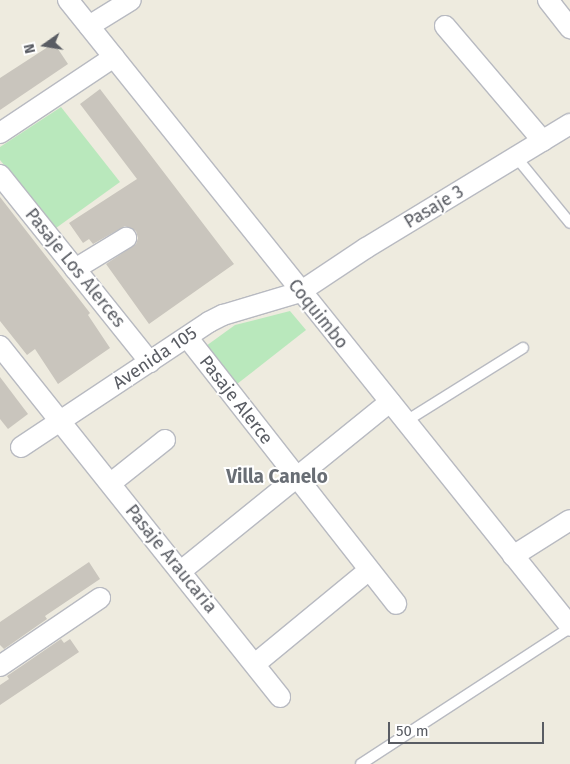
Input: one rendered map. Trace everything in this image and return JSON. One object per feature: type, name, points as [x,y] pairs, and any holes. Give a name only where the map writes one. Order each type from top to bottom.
[{"type":"street","name":"Coquimbo","points":[[68,0],[570,627]]},
{"type":"street","points":[[89,26],[131,0]]},
{"type":"street","points":[[548,0],[570,28]]},
{"type":"street","points":[[445,26],[543,140]]},
{"type":"street","points":[[0,133],[114,57]]},
{"type":"street","name":"Pasaje 3","points":[[300,292],[570,124]]},
{"type":"street","name":"Pasaje Los Alerces","points":[[0,175],[150,362]]},
{"type":"street","points":[[75,269],[126,238]]},
{"type":"street","name":"Avenida 105","points":[[21,447],[223,315],[300,292]]},
{"type":"street","name":"Pasaje Alerce","points":[[187,337],[396,604]]},
{"type":"street","name":"Pasaje Araucaria","points":[[0,346],[280,697]]},
{"type":"street","points":[[181,571],[390,402]]},
{"type":"street","points":[[111,483],[165,440]]},
{"type":"street","points":[[513,556],[570,520]]},
{"type":"street","points":[[254,664],[369,570]]},
{"type":"street","points":[[0,666],[100,598]]},
{"type":"lane","points":[[516,157],[570,223]]},
{"type":"lane","points":[[406,422],[523,348]]},
{"type":"lane","points":[[361,764],[570,627]]},
{"type":"green space","points":[[61,107],[120,182],[56,228],[0,160],[0,147]]},
{"type":"green space","points":[[290,311],[306,330],[237,384],[206,346],[235,325]]},
{"type":"building","points":[[54,43],[68,64],[0,110],[0,78]]},
{"type":"building","points":[[100,89],[234,264],[149,324],[106,264],[136,244],[138,238],[136,231],[125,226],[93,244],[89,239],[83,243],[69,223],[137,179],[80,104]]},
{"type":"building","points":[[0,197],[90,313],[88,315],[110,348],[58,384],[35,349],[27,355],[0,321]]},
{"type":"building","points":[[0,377],[28,414],[8,429],[0,419]]},
{"type":"building","points":[[89,562],[100,579],[45,616],[47,619],[4,649],[0,645],[0,622]]},
{"type":"building","points":[[61,639],[64,643],[70,639],[79,652],[0,705],[0,685],[9,679],[7,676]]},
{"type":"district","name":"Villa Canelo","points":[[277,477]]}]
